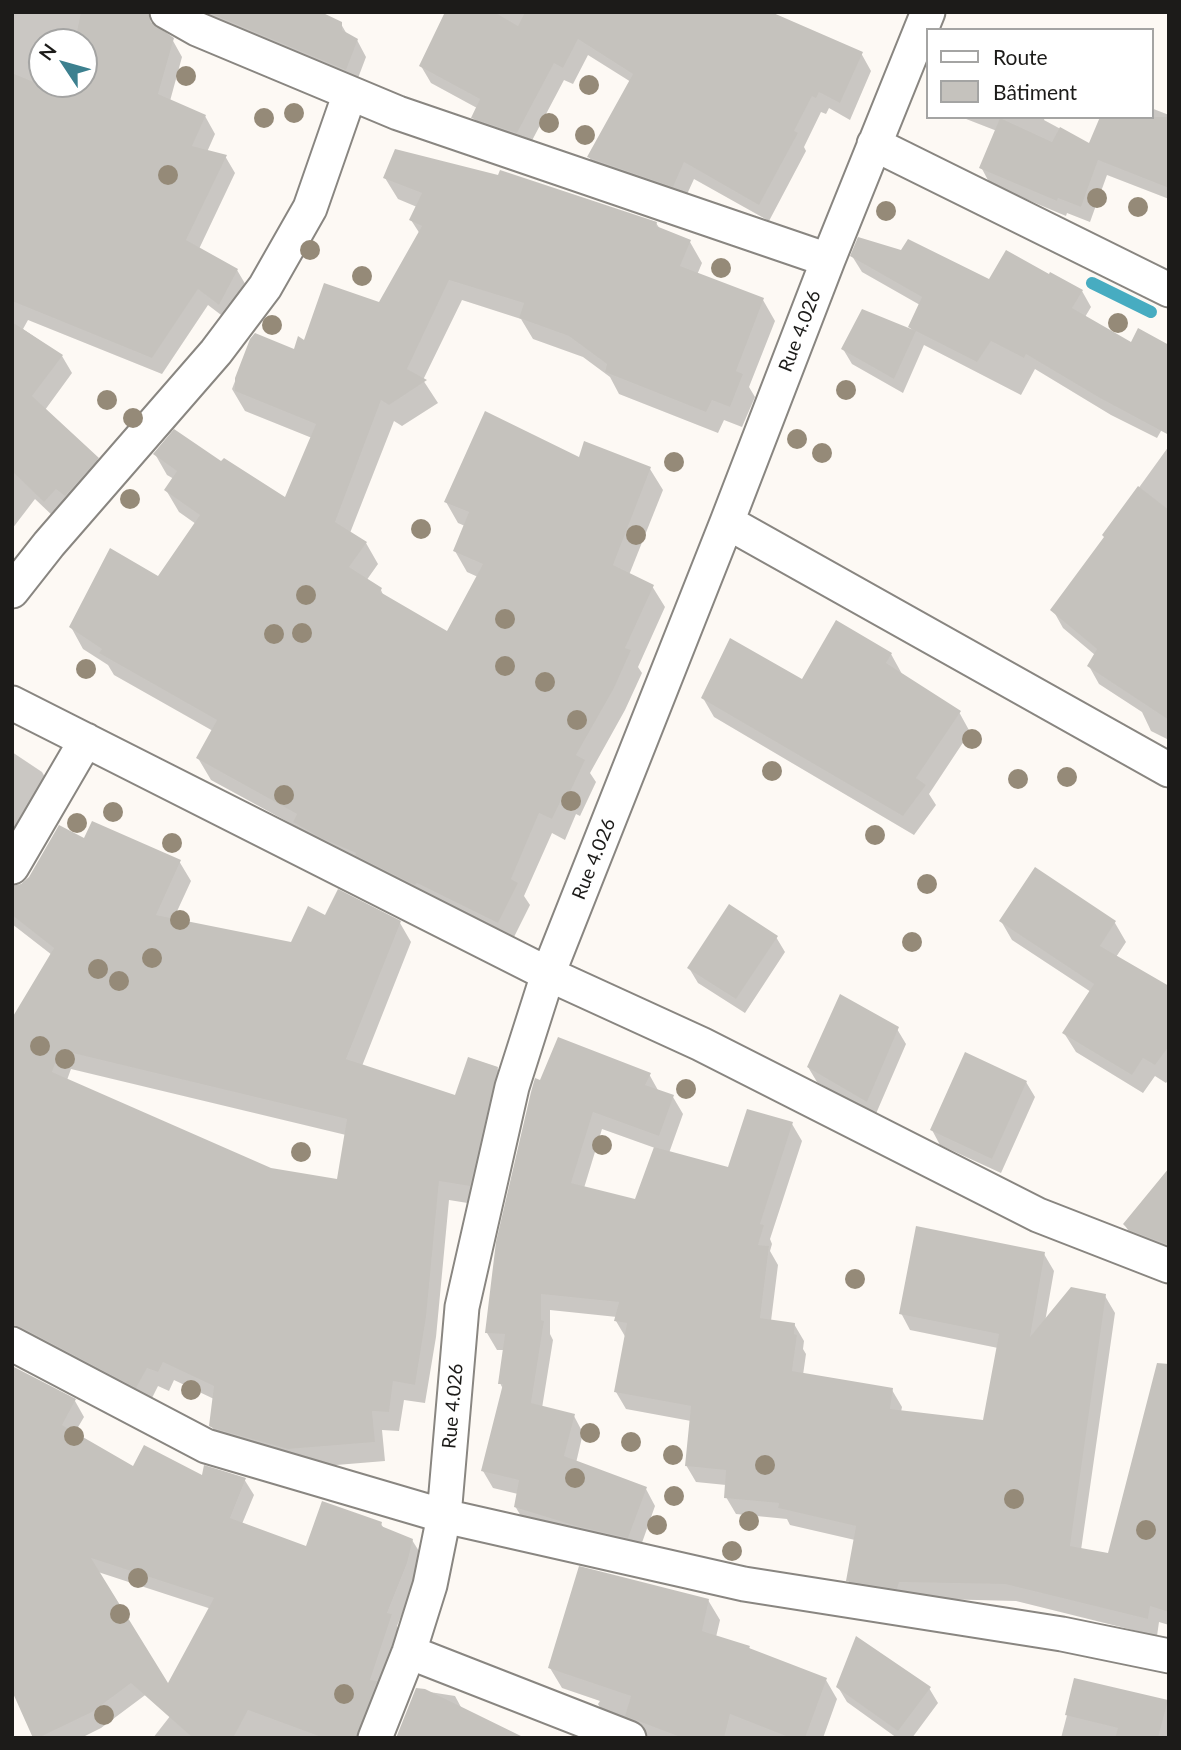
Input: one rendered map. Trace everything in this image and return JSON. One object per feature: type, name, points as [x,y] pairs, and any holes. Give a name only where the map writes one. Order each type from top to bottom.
[{"type":"street","points":[[167,12],[197,29],[398,113],[828,260]]},
{"type":"street","name":"Rue 4.026","points":[[375,1738],[409,1652],[429,1585],[444,1516],[462,1307],[512,1087],[548,974],[928,12]]},
{"type":"street","points":[[12,591],[49,544],[216,352],[265,287],[310,208],[350,93]]},
{"type":"street","points":[[874,144],[1169,290]]},
{"type":"street","points":[[727,522],[1169,770]]},
{"type":"street","points":[[12,703],[548,974],[701,1044],[1038,1215],[1169,1266]]},
{"type":"street","points":[[12,867],[86,740]]},
{"type":"street","points":[[12,1344],[206,1446],[444,1516],[744,1584],[1062,1634],[1169,1656]]},
{"type":"street","points":[[409,1652],[629,1738]]},
{"type":"building","points":[[81,12],[148,12],[151,22],[174,38],[158,94],[206,115],[192,146],[227,155],[186,240],[238,269],[219,305],[198,289],[152,358],[12,301],[12,73],[28,80],[28,98],[98,98],[98,28],[78,28]]},
{"type":"building","points":[[207,12],[321,12],[342,22],[342,30],[358,39],[346,70]]},
{"type":"building","points":[[445,12],[494,12],[518,26],[525,12],[771,12],[863,52],[840,103],[819,92],[816,98],[812,96],[794,131],[798,133],[759,205],[684,162],[673,187],[587,157],[633,74],[578,39],[563,68],[554,63],[517,133],[471,118],[480,99],[419,66]]},
{"type":"building","points":[[1169,117],[1169,188],[1098,160],[1081,207],[1058,198],[1057,201],[979,168],[1000,119],[1052,142],[1060,127],[1089,143],[1099,119]]},
{"type":"building","points":[[395,149],[498,175],[500,170],[657,222],[656,226],[691,240],[680,266],[764,298],[736,371],[743,374],[730,407],[712,400],[706,412],[605,372],[607,364],[569,336],[519,318],[524,303],[449,280],[407,369],[427,380],[389,405],[381,400],[335,522],[367,542],[349,567],[382,588],[380,592],[447,631],[483,564],[453,551],[469,512],[444,502],[485,411],[579,457],[584,441],[651,467],[613,565],[654,585],[625,648],[631,650],[614,688],[576,755],[585,760],[568,796],[564,794],[552,819],[539,813],[511,879],[518,883],[498,923],[321,838],[293,822],[297,814],[196,758],[217,720],[99,653],[102,649],[69,627],[110,548],[158,576],[200,515],[164,490],[177,471],[153,454],[174,429],[221,461],[224,458],[285,497],[316,424],[235,391],[235,378],[250,339],[255,333],[294,349],[298,336],[304,340],[324,283],[379,302],[422,226],[409,220],[422,193],[383,178]]},
{"type":"building","points":[[858,237],[901,250],[908,239],[989,279],[1006,250],[1083,290],[1072,308],[1131,342],[1138,328],[1169,345],[1169,435],[1026,354],[1024,358],[991,341],[977,362],[908,327],[922,297],[850,256]]},
{"type":"building","points":[[862,309],[916,331],[894,379],[841,349]]},
{"type":"building","points":[[12,322],[63,355],[32,396],[99,458],[65,496],[56,489],[44,502],[12,471]]},
{"type":"building","points":[[1138,486],[1169,510],[1169,720],[1087,666],[1097,649],[1050,610]]},
{"type":"building","points":[[836,620],[892,653],[886,663],[961,711],[916,778],[926,785],[903,816],[701,698],[730,638],[802,679]]},
{"type":"building","points":[[92,821],[181,860],[156,915],[291,942],[308,906],[325,915],[338,889],[401,921],[346,1059],[455,1095],[468,1057],[498,1067],[470,1186],[439,1181],[426,1317],[415,1385],[393,1381],[389,1412],[372,1411],[375,1442],[288,1449],[213,1428],[209,1426],[214,1386],[163,1362],[158,1372],[147,1368],[136,1388],[21,1327],[12,1325],[12,1018],[54,948],[12,915],[12,886],[21,884],[29,877],[59,825],[84,838]],"holes":[[[60,1050],[347,1119],[337,1179],[271,1168],[52,1072]]]},
{"type":"building","points":[[1035,867],[1116,921],[1100,946],[1169,986],[1169,1046],[1155,1065],[1143,1058],[1132,1075],[1062,1033],[1094,984],[999,921]]},
{"type":"building","points":[[729,904],[778,936],[736,999],[687,968]]},
{"type":"building","points":[[840,994],[899,1027],[867,1102],[807,1067]]},
{"type":"building","points":[[558,1037],[651,1073],[645,1085],[674,1095],[659,1136],[593,1112],[571,1183],[635,1199],[654,1147],[728,1167],[747,1109],[793,1122],[760,1224],[764,1225],[758,1245],[769,1246],[760,1318],[795,1323],[794,1334],[797,1335],[792,1371],[893,1388],[890,1409],[983,1420],[999,1334],[899,1314],[916,1226],[1045,1252],[1030,1337],[1071,1287],[1106,1294],[1070,1546],[1108,1553],[1157,1363],[1169,1364],[1169,1612],[1150,1606],[1148,1619],[1005,1584],[899,1582],[897,1589],[846,1581],[856,1526],[778,1508],[779,1503],[724,1498],[726,1470],[685,1466],[691,1406],[614,1392],[627,1323],[614,1321],[619,1302],[541,1294],[541,1320],[544,1321],[531,1403],[575,1414],[564,1456],[647,1487],[628,1538],[514,1507],[519,1480],[481,1471],[503,1384],[498,1384],[505,1334],[485,1333],[496,1242],[531,1092],[535,1078],[540,1080]]},
{"type":"building","points":[[965,1052],[1027,1081],[992,1159],[930,1130]]},
{"type":"building","points":[[1169,1168],[1169,1245],[1129,1230],[1123,1224]]},
{"type":"building","points":[[12,1366],[76,1399],[62,1425],[133,1466],[144,1445],[202,1475],[204,1465],[246,1478],[230,1518],[306,1546],[322,1501],[382,1522],[381,1526],[413,1539],[407,1563],[387,1613],[392,1614],[370,1680],[377,1681],[356,1738],[324,1738],[248,1710],[233,1738],[193,1738],[131,1683],[92,1712],[33,1738],[12,1691]],"holes":[[[91,1558],[214,1598],[168,1683]]]},
{"type":"building","points":[[579,1566],[709,1599],[702,1631],[750,1646],[749,1648],[827,1678],[805,1738],[791,1738],[730,1714],[724,1738],[683,1738],[625,1716],[631,1696],[548,1668]]},
{"type":"building","points":[[856,1636],[931,1687],[898,1731],[836,1687]]},
{"type":"building","points":[[1074,1678],[1168,1700],[1158,1738],[1115,1738],[1118,1728],[1065,1715]]},
{"type":"building","points":[[416,1688],[425,1689],[525,1738],[396,1738]]},
{"type":"waterway","points":[[1092,283],[1151,312]]}]
